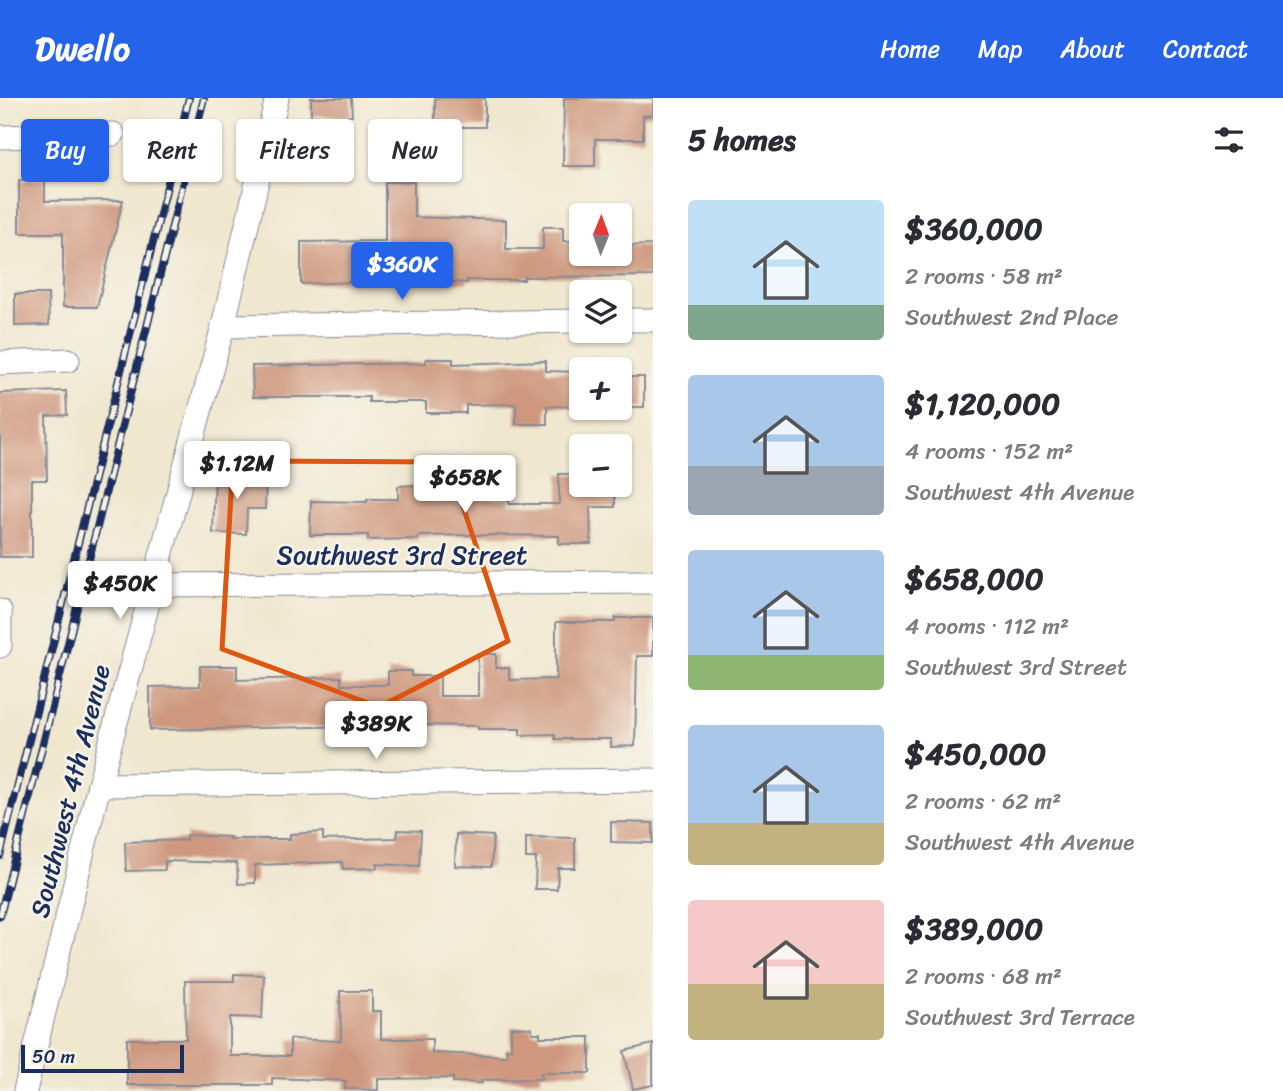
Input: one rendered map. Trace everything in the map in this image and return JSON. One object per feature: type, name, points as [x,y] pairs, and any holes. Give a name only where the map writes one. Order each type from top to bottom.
[{"type":"street","name":"Southwest 4th Avenue","points":[[25,1091],[99,785],[223,326],[277,98]]},
{"type":"street","points":[[0,137],[113,134]]},
{"type":"street","points":[[632,320],[653,320]]},
{"type":"street","points":[[223,326],[569,321]]},
{"type":"street","points":[[0,363],[68,360]]},
{"type":"street","name":"Southwest 3rd Street","points":[[152,585],[653,582]]},
{"type":"street","points":[[0,646],[1,612]]},
{"type":"street","points":[[99,785],[653,780]]},
{"type":"highlighted area","points":[[233,461],[448,462],[508,641],[379,707],[222,649]]},
{"type":"building","points":[[311,98],[351,98],[352,116],[311,116]]},
{"type":"building","points":[[435,98],[485,98],[485,127],[462,127],[462,119],[435,119]]},
{"type":"building","points":[[564,98],[653,98],[653,115],[643,116],[643,139],[595,139],[595,166],[563,166]]},
{"type":"building","points":[[19,180],[45,182],[45,201],[123,200],[97,307],[63,307],[63,233],[19,233]]},
{"type":"building","points":[[385,182],[414,182],[414,217],[506,220],[506,249],[543,249],[543,227],[563,227],[563,241],[569,241],[569,266],[632,266],[632,246],[653,245],[653,276],[524,277],[524,280],[467,280],[467,283],[411,280],[301,284],[301,242],[385,241]]},
{"type":"building","points":[[15,294],[48,294],[49,325],[15,326]]},
{"type":"building","points":[[426,359],[453,359],[453,364],[546,361],[546,371],[569,372],[569,407],[547,406],[547,424],[516,424],[516,404],[466,405],[466,413],[426,413],[426,402],[369,402],[369,397],[253,397],[252,366],[426,363]]},
{"type":"building","points":[[632,377],[644,377],[644,407],[632,407]]},
{"type":"building","points":[[66,391],[67,415],[46,416],[47,480],[32,480],[32,557],[0,557],[0,393]]},
{"type":"building","points":[[215,473],[266,474],[265,509],[247,509],[246,534],[213,533]]},
{"type":"building","points":[[559,474],[569,474],[569,497],[615,497],[615,507],[590,507],[591,544],[559,544],[559,536],[418,536],[418,539],[368,540],[368,535],[310,535],[311,501],[367,502],[367,499],[398,499],[398,486],[418,485],[418,496],[465,495],[465,498],[509,498],[509,504],[559,504]]},
{"type":"building","points":[[615,618],[653,618],[653,656],[637,656],[635,746],[611,747],[611,739],[555,739],[555,734],[520,735],[520,729],[478,729],[478,726],[411,725],[411,730],[369,729],[369,726],[150,730],[150,687],[200,686],[200,666],[237,666],[237,680],[341,677],[341,685],[388,685],[388,671],[411,671],[411,676],[440,676],[440,696],[478,696],[478,654],[496,654],[496,668],[509,668],[509,680],[556,679],[556,622],[615,622]]},
{"type":"building","points":[[611,822],[653,823],[653,843],[611,842]]},
{"type":"building","points":[[398,830],[421,831],[419,866],[377,864],[377,868],[343,869],[342,862],[255,865],[255,883],[238,884],[237,863],[165,861],[165,870],[126,871],[125,842],[186,840],[186,835],[230,837],[229,839],[290,839],[290,834],[323,832],[323,840],[397,838]]},
{"type":"building","points":[[456,834],[493,836],[491,867],[455,866]]},
{"type":"building","points":[[526,837],[575,838],[575,868],[558,868],[557,889],[535,889],[536,858],[526,858]]},
{"type":"building","points":[[234,974],[264,975],[262,1018],[230,1017],[230,1056],[290,1056],[290,1039],[341,1041],[340,991],[372,991],[372,1011],[381,1011],[381,1039],[432,1039],[432,1053],[507,1056],[506,1049],[511,1049],[511,1027],[532,1028],[532,1033],[540,1033],[540,1037],[590,1037],[590,1073],[541,1073],[541,1079],[482,1080],[482,1083],[453,1082],[453,1078],[378,1079],[378,1090],[345,1089],[346,1081],[272,1078],[272,1085],[127,1085],[127,1039],[186,1039],[185,981],[234,981]]},
{"type":"building","points":[[653,1044],[653,1085],[633,1089],[624,1051]]},
{"type":"railway","points":[[0,856],[189,98]]},
{"type":"railway","points":[[0,916],[204,98]]}]
